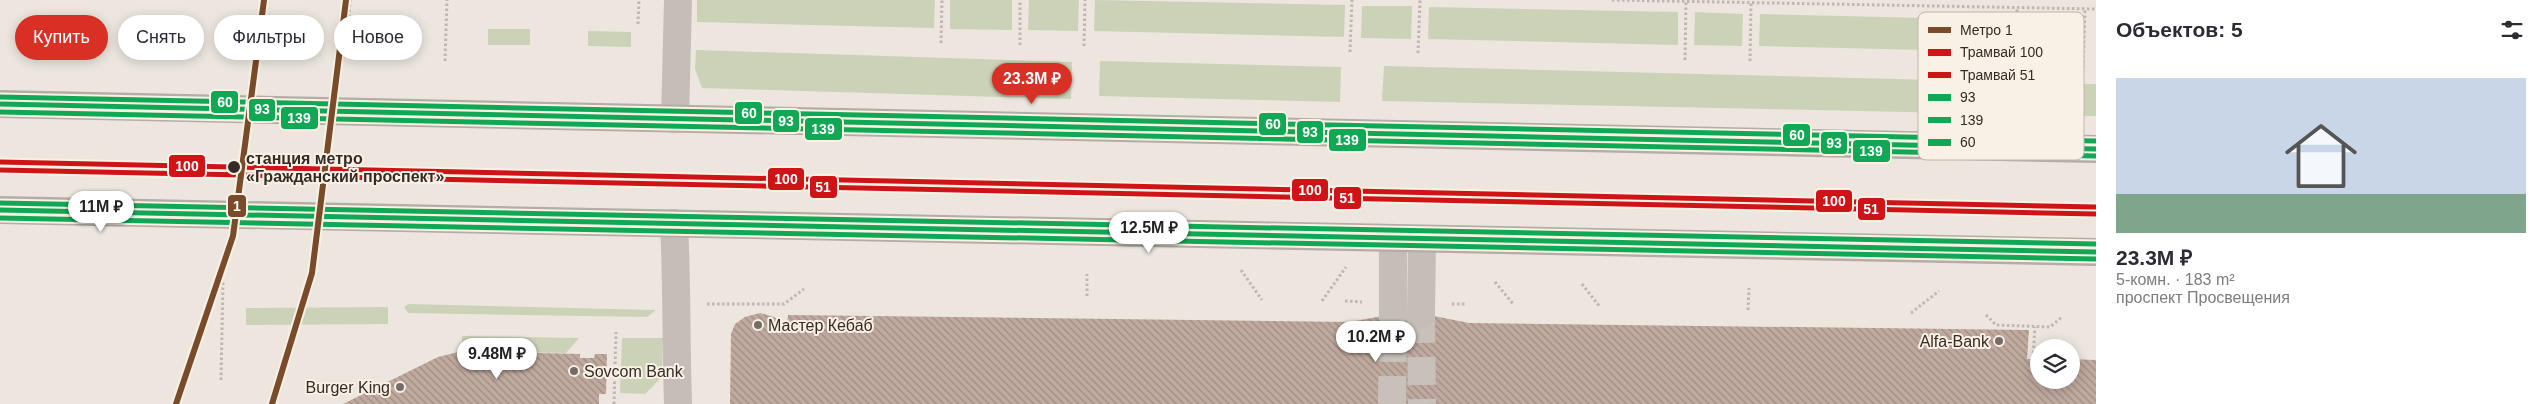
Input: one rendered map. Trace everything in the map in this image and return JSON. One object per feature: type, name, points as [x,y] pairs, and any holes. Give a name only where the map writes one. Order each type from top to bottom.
[{"type":"main road","points":[[0,104],[1918,144]]},
{"type":"main road","points":[[0,210],[2096,252]]},
{"type":"lane","points":[[675,119],[678,0]]},
{"type":"lane","points":[[674,223],[678,287],[676,332],[678,404]]},
{"type":"lane","points":[[1393,314],[1394,238]]},
{"type":"lane","points":[[1421,315],[1422,239]]},
{"type":"path","points":[[349,15],[350,0]]},
{"type":"path","points":[[445,61],[447,0]]},
{"type":"path","points":[[638,24],[639,0]]},
{"type":"path","points":[[941,44],[942,0]]},
{"type":"path","points":[[1020,0],[1020,45]]},
{"type":"path","points":[[1084,46],[1086,0]]},
{"type":"path","points":[[1350,52],[1352,0]]},
{"type":"path","points":[[1418,54],[1420,0]]},
{"type":"path","points":[[1612,0],[2096,9]]},
{"type":"path","points":[[1685,60],[1686,1]]},
{"type":"path","points":[[1750,61],[1751,2]]},
{"type":"path","points":[[2084,38],[2085,9]]},
{"type":"path","points":[[116,173],[418,180]]},
{"type":"path","points":[[1322,301],[1346,266]]},
{"type":"path","points":[[1241,270],[1262,300]]},
{"type":"path","points":[[1087,274],[1087,296]]},
{"type":"path","points":[[221,380],[223,282]]},
{"type":"path","points":[[1495,282],[1514,305]]},
{"type":"path","points":[[1582,284],[1600,307]]},
{"type":"path","points":[[1748,310],[1749,288]]},
{"type":"path","points":[[742,304],[784,304],[804,289]]},
{"type":"path","points":[[1911,313],[1939,291]]},
{"type":"path","points":[[1986,315],[1996,325],[2035,327],[2050,327],[2062,317]]},
{"type":"path","points":[[2034,339],[2035,327]]},
{"type":"path","points":[[614,404],[616,332]]},
{"type":"green space","points":[[697,0],[935,0],[934,28],[697,22]]},
{"type":"green space","points":[[950,0],[1012,0],[1012,30],[950,29]]},
{"type":"green space","points":[[1029,0],[1079,0],[1078,31],[1028,30]]},
{"type":"green space","points":[[1095,0],[1345,5],[1344,37],[1094,31]]},
{"type":"green space","points":[[1362,6],[1412,6],[1411,39],[1361,38]]},
{"type":"green space","points":[[1429,7],[1678,12],[1678,45],[1428,39]]},
{"type":"green space","points":[[1695,12],[1743,14],[1742,46],[1694,45]]},
{"type":"green space","points":[[1760,14],[1918,18],[1918,50],[1759,46]]},
{"type":"green space","points":[[488,29],[530,29],[530,45],[488,45]]},
{"type":"green space","points":[[588,31],[631,32],[631,47],[588,46]]},
{"type":"green space","points":[[696,50],[1072,62],[1071,99],[702,88],[695,69]]},
{"type":"green space","points":[[1100,61],[1341,67],[1340,102],[1099,96]]},
{"type":"green space","points":[[1384,66],[1918,80],[1918,112],[1382,101]]},
{"type":"green space","points":[[2084,84],[2096,84],[2096,116],[2084,116]]},
{"type":"green space","points":[[408,304],[656,310],[647,317],[408,313],[404,307]]},
{"type":"green space","points":[[388,307],[388,324],[246,325],[246,308]]},
{"type":"green space","points":[[462,336],[579,338],[566,353],[462,351]]},
{"type":"green space","points":[[622,338],[663,338],[662,377],[645,394],[620,393]]},
{"type":"building","points":[[760,313],[774,317],[787,326],[788,315],[1350,322],[1393,314],[1434,316],[1469,323],[2029,330],[2027,359],[2030,359],[2030,389],[2080,389],[2080,359],[2096,360],[2096,404],[730,404],[731,334],[735,324],[745,317]]},
{"type":"building","points":[[462,351],[580,354],[580,358],[594,358],[595,354],[607,354],[606,394],[599,394],[599,404],[343,404],[438,357]]},
{"type":"tunnel","points":[[1392,404],[1393,314]]},
{"type":"tunnel","points":[[1421,315],[1422,404]]},
{"type":"metro line","name":"1","points":[[176,404],[233,236],[264,0]]},
{"type":"metro line","name":"1","points":[[272,404],[312,273],[346,0]]},
{"type":"tram line","name":"100","points":[[0,162],[2096,207]]},
{"type":"tram line","name":"51","points":[[0,170],[2096,214]]},
{"type":"transit line","name":"60","points":[[0,97],[1918,137]]},
{"type":"transit line","name":"93","points":[[0,104],[1918,145]]},
{"type":"transit line","name":"139","points":[[0,112],[1918,152]]},
{"type":"transit line","name":"60","points":[[2084,141],[2096,141]]},
{"type":"transit line","name":"93","points":[[2084,149],[2096,149]]},
{"type":"transit line","name":"139","points":[[2084,156],[2096,156]]},
{"type":"transit line","name":"60","points":[[0,203],[2096,244]]},
{"type":"transit line","name":"93","points":[[0,210],[2096,252]]},
{"type":"transit line","name":"139","points":[[0,218],[2096,259]]},
{"type":"place","name":"станция метро «Гражданский проспект»","points":[[234,167]]},
{"type":"place","name":"Мастер Кебаб","points":[[758,325]]},
{"type":"place","name":"Alfa-Bank","points":[[1999,341]]},
{"type":"place","name":"Sovcom Bank","points":[[574,371]]},
{"type":"place","name":"Burger King","points":[[400,387]]}]
